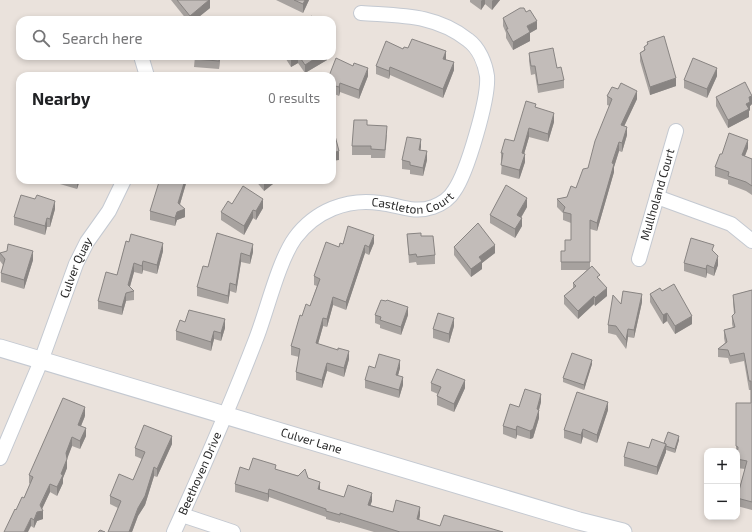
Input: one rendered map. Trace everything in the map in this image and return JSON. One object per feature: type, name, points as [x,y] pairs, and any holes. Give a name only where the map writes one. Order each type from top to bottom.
[{"type":"street","name":"Castleton Court","points":[[225,416],[256,339],[287,252],[303,229],[316,218],[331,209],[348,203],[361,201],[381,203],[408,210],[421,210],[434,206],[454,192],[468,164],[487,92],[485,66],[479,52],[471,43],[444,24],[419,18],[361,13]]},
{"type":"street","points":[[142,60],[146,72]]},
{"type":"street","name":"Mullholand Court","points":[[639,259],[676,131]]},
{"type":"street","name":"Culver Quay","points":[[0,458],[41,361],[76,264],[87,242],[109,211],[122,184]]},
{"type":"street","points":[[657,197],[731,224],[752,240]]},
{"type":"street","name":"Culver Lane","points":[[0,348],[579,521],[622,532]]},
{"type":"street","name":"Beethoven Drive","points":[[174,532],[225,416]]},
{"type":"street","points":[[182,515],[233,532]]},
{"type":"building","points":[[177,0],[209,0],[190,16]]},
{"type":"building","points":[[294,0],[305,0],[303,4]]},
{"type":"building","points":[[520,8],[524,8],[526,12],[530,10],[537,21],[527,26],[530,32],[513,42],[506,29],[508,29],[503,18]]},
{"type":"building","points":[[664,36],[676,78],[650,87],[640,53],[645,50],[644,47],[648,44],[647,42]]},
{"type":"building","points":[[412,39],[446,51],[443,59],[454,62],[443,89],[390,67],[389,71],[376,66],[386,41],[403,49],[404,47],[408,48]]},
{"type":"building","points":[[553,48],[557,68],[561,67],[564,80],[538,85],[535,66],[531,66],[529,53]]},
{"type":"building","points":[[336,58],[353,66],[354,63],[368,68],[359,90],[340,83],[339,87],[336,86],[336,72],[331,72]]},
{"type":"building","points":[[693,58],[717,68],[707,89],[684,80]]},
{"type":"building","points":[[302,60],[313,60],[305,65]]},
{"type":"building","points":[[745,82],[752,96],[749,97],[750,102],[746,104],[749,109],[728,120],[716,97]]},
{"type":"building","points":[[621,83],[637,91],[621,125],[627,127],[622,143],[619,142],[612,163],[614,164],[597,223],[590,220],[590,262],[561,262],[561,251],[565,251],[565,240],[571,240],[571,214],[563,212],[565,207],[557,199],[567,197],[571,186],[576,188],[583,169],[588,168],[595,141],[612,99],[607,96],[612,87],[618,89]]},
{"type":"building","points":[[526,101],[536,104],[535,107],[554,113],[548,134],[529,128],[522,153],[525,154],[519,170],[501,165],[503,153],[501,153],[505,139],[514,141]]},
{"type":"building","points":[[354,120],[367,120],[367,125],[387,126],[385,150],[371,149],[371,146],[352,146]]},
{"type":"building","points":[[729,133],[748,140],[742,155],[752,159],[752,186],[746,182],[728,176],[729,172],[715,167],[720,154],[722,154]]},
{"type":"building","points":[[407,137],[421,139],[419,150],[427,151],[423,168],[410,165],[410,162],[402,160]]},
{"type":"building","points":[[336,140],[339,151],[336,152]]},
{"type":"building","points":[[158,184],[184,184],[178,203],[185,209],[177,212],[175,218],[150,211]]},
{"type":"building","points":[[506,185],[527,198],[517,215],[522,218],[515,229],[490,215]]},
{"type":"building","points":[[243,186],[263,199],[256,211],[253,210],[244,226],[221,212],[228,201],[232,204]]},
{"type":"building","points":[[21,195],[35,199],[37,195],[55,201],[50,219],[47,218],[45,226],[14,217]]},
{"type":"building","points":[[478,223],[495,245],[479,257],[482,261],[471,269],[454,247]]},
{"type":"building","points":[[348,226],[374,235],[369,247],[365,245],[346,302],[333,297],[327,319],[323,318],[316,343],[338,350],[338,348],[349,351],[344,368],[327,363],[322,380],[296,372],[300,349],[291,346],[300,315],[302,316],[306,304],[310,306],[320,279],[314,276],[326,242],[339,247],[340,243],[343,244]]},
{"type":"building","points":[[217,233],[253,244],[250,256],[241,253],[236,285],[230,283],[228,296],[197,287],[203,266],[208,267]]},
{"type":"building","points":[[421,233],[421,236],[433,236],[435,255],[417,257],[416,254],[409,255],[407,234]]},
{"type":"building","points":[[131,234],[163,243],[157,265],[143,261],[142,266],[134,263],[128,285],[134,291],[126,293],[122,307],[98,301],[106,272],[117,275],[126,241],[129,242]]},
{"type":"building","points":[[691,238],[714,245],[712,250],[718,256],[714,268],[707,265],[706,269],[684,263]]},
{"type":"building","points":[[8,244],[33,251],[24,280],[1,273],[5,259],[0,253],[7,251]]},
{"type":"building","points":[[592,266],[600,275],[597,277],[607,288],[595,298],[594,296],[578,311],[564,296],[576,286],[573,283]]},
{"type":"building","points":[[674,284],[692,316],[675,326],[667,313],[663,315],[650,294],[660,288],[662,291]]},
{"type":"building","points":[[752,290],[752,502],[740,499],[740,487],[747,461],[740,460],[740,448],[736,446],[736,403],[751,403],[751,381],[749,381],[744,353],[730,356],[728,350],[718,349],[727,342],[724,330],[735,327],[732,316],[735,313],[733,295]]},
{"type":"building","points":[[623,291],[642,294],[634,330],[628,329],[626,340],[616,326],[608,325],[613,295],[621,304]]},
{"type":"building","points":[[381,300],[387,300],[408,307],[401,327],[380,320],[381,317],[375,315]]},
{"type":"building","points":[[189,310],[225,319],[221,333],[214,331],[211,342],[176,331],[180,320],[185,322]]},
{"type":"building","points":[[438,313],[454,318],[449,334],[433,329]]},
{"type":"building","points":[[572,353],[592,360],[584,385],[563,378]]},
{"type":"building","points":[[379,354],[400,360],[396,375],[403,377],[399,390],[365,380],[369,366],[375,368]]},
{"type":"building","points":[[437,369],[465,380],[454,404],[437,396],[441,387],[431,383]]},
{"type":"building","points":[[525,389],[541,394],[537,409],[539,410],[533,429],[530,431],[517,426],[516,430],[503,426],[510,404],[519,407]]},
{"type":"building","points":[[577,392],[608,402],[597,435],[583,429],[581,435],[564,430]]},
{"type":"building","points":[[63,398],[85,407],[78,425],[86,428],[80,441],[72,437],[66,453],[67,459],[61,474],[63,475],[57,487],[50,484],[40,505],[43,511],[37,512],[34,520],[31,518],[24,532],[4,532],[22,497],[24,498],[33,477],[29,475]]},
{"type":"building","points":[[144,425],[172,436],[157,469],[154,467],[145,496],[138,508],[129,532],[108,532],[121,501],[110,496],[119,474],[133,480],[145,452],[135,448]]},
{"type":"building","points":[[668,432],[679,436],[675,449],[666,446],[664,443]]},
{"type":"building","points":[[652,439],[666,444],[657,467],[624,457],[628,442],[649,448]]},
{"type":"building","points":[[253,458],[276,465],[275,469],[298,476],[305,469],[308,478],[320,482],[318,489],[344,497],[348,485],[372,493],[368,505],[393,512],[396,500],[420,507],[417,519],[440,526],[444,515],[503,532],[400,532],[340,513],[340,515],[326,511],[326,509],[269,489],[268,494],[235,484],[240,467],[249,470]]}]
